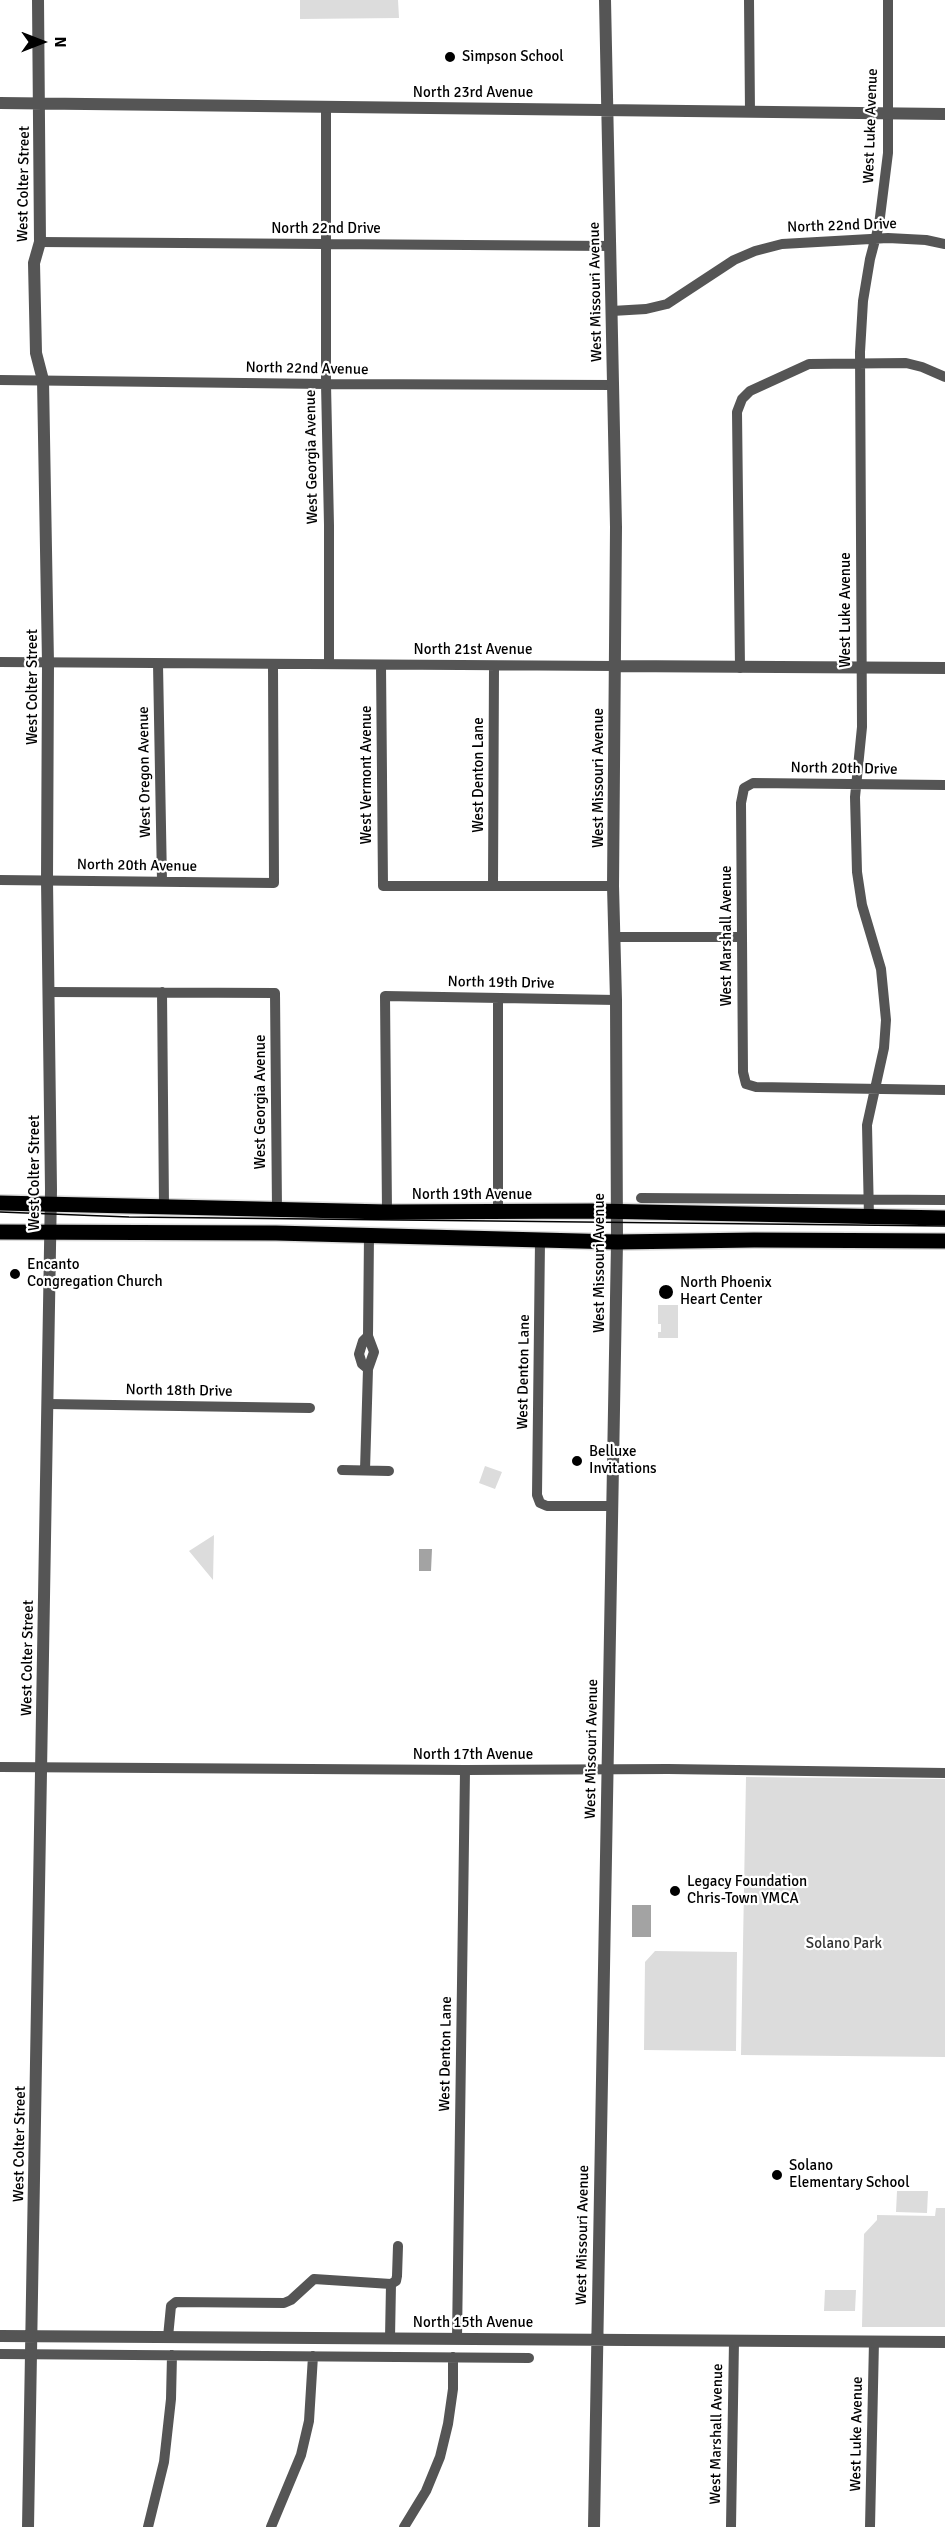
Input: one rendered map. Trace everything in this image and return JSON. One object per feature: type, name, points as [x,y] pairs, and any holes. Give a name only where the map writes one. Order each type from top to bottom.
[{"type":"main road","name":"North 19th Avenue","points":[[0,1203],[387,1212],[616,1211],[945,1218]]},
{"type":"main road","points":[[0,1232],[369,1235],[616,1242],[945,1241]]},
{"type":"street","name":"West Colter Street","points":[[28,2527],[50,1233],[48,663],[43,380],[36,353],[34,263],[40,242],[38,0]]},
{"type":"street","name":"West Missouri Avenue","points":[[594,2527],[616,1242],[616,1000],[613,886],[616,527],[605,0]]},
{"type":"street","points":[[749,0],[750,112]]},
{"type":"street","name":"West Luke Avenue","points":[[869,1217],[867,1125],[884,1048],[886,1000],[881,969],[862,905],[857,872],[857,783],[862,742],[860,362],[863,301],[885,178],[889,114],[888,0]]},
{"type":"street","name":"North 23rd Avenue","points":[[0,103],[945,114]]},
{"type":"street","name":"West Georgia Avenue","points":[[326,106],[329,664]]},
{"type":"street","name":"North 22nd Drive","points":[[612,311],[646,309],[667,304],[713,271],[755,251],[782,244],[875,239],[926,240],[945,244]]},
{"type":"street","name":"North 22nd Drive","points":[[40,242],[610,246]]},
{"type":"street","points":[[740,668],[737,412],[742,399],[757,388],[809,364],[906,363],[945,377]]},
{"type":"street","name":"North 22nd Avenue","points":[[0,380],[614,385]]},
{"type":"street","name":"North 21st Avenue","points":[[0,662],[945,668]]},
{"type":"street","name":"West Oregon Avenue","points":[[158,664],[162,880]]},
{"type":"street","name":"North 20th Avenue","points":[[0,880],[274,883],[273,665]]},
{"type":"street","name":"West Vermont Avenue","points":[[381,665],[382,885],[494,885]]},
{"type":"street","name":"West Denton Lane","points":[[494,666],[494,885]]},
{"type":"street","name":"North 20th Drive","points":[[744,788],[753,783],[945,785]]},
{"type":"street","name":"West Marshall Avenue","points":[[744,788],[741,802],[743,1072],[746,1084],[756,1087],[874,1089]]},
{"type":"street","points":[[494,885],[613,886]]},
{"type":"street","points":[[615,937],[742,937]]},
{"type":"street","points":[[49,992],[162,993],[164,1206]]},
{"type":"street","name":"West Georgia Avenue","points":[[162,993],[275,993],[277,1210]]},
{"type":"street","name":"North 19th Drive","points":[[387,1212],[384,996],[616,1000]]},
{"type":"street","points":[[498,998],[498,1213]]},
{"type":"street","points":[[874,1089],[945,1090]]},
{"type":"street","points":[[641,1198],[945,1200]]},
{"type":"street","points":[[365,1470],[368,1369],[362,1364],[359,1354],[363,1341],[368,1336],[369,1235]]},
{"type":"street","name":"West Denton Lane","points":[[540,1240],[537,1495],[540,1503],[547,1506],[612,1506]]},
{"type":"street","name":"North 18th Drive","points":[[48,1404],[310,1408]]},
{"type":"street","points":[[342,1470],[388,1470]]},
{"type":"street","name":"North 17th Avenue","points":[[0,1767],[606,1769],[945,1773]]},
{"type":"street","name":"West Denton Lane","points":[[457,2338],[465,1770]]},
{"type":"street","points":[[168,2337],[171,2306],[176,2302],[284,2303],[291,2300],[314,2279],[391,2284],[396,2281],[397,2276],[398,2246]]},
{"type":"street","points":[[390,2338],[391,2284]]},
{"type":"street","name":"North 15th Avenue","points":[[0,2336],[945,2342]]},
{"type":"street","name":"West Marshall Avenue","points":[[731,2527],[734,2341]]},
{"type":"street","name":"West Luke Avenue","points":[[870,2527],[874,2341]]},
{"type":"street","points":[[0,2354],[529,2358]]},
{"type":"street","points":[[148,2527],[164,2462],[171,2399],[172,2355]]},
{"type":"street","points":[[271,2527],[301,2455],[309,2421],[313,2356]]},
{"type":"street","points":[[407,2526],[426,2491],[440,2457],[453,2389],[453,2357]]},
{"type":"green space","points":[[300,0],[398,0],[399,18],[300,19]]},
{"type":"green space","points":[[658,1305],[678,1305],[678,1338],[658,1338],[661,1324],[658,1324]]},
{"type":"green space","points":[[485,1466],[502,1472],[495,1489],[479,1483]]},
{"type":"green space","points":[[214,1535],[213,1580],[189,1551]]},
{"type":"green space","name":"Solano Park","points":[[746,1777],[945,1779],[945,2057],[741,2055]]},
{"type":"green space","points":[[655,1951],[737,1952],[736,2051],[644,2050],[645,1962]]},
{"type":"green space","points":[[897,2191],[928,2191],[927,2213],[896,2212]]},
{"type":"green space","points":[[936,2208],[945,2208],[945,2327],[862,2327],[864,2234],[877,2220],[877,2215],[935,2216]]},
{"type":"green space","points":[[825,2290],[856,2290],[855,2311],[824,2311]]},
{"type":"shaded area","points":[[419,1549],[432,1549],[431,1571],[419,1571]]},
{"type":"shaded area","points":[[632,1905],[651,1905],[651,1937],[632,1937]]},
{"type":"tram line","points":[[0,1212],[129,1217],[945,1226]]},
{"type":"place","name":"Simpson School","points":[[450,57]]},
{"type":"place","name":"Encanto Congregation Church","points":[[15,1274]]},
{"type":"place","name":"North Phoenix Heart Center","points":[[666,1292]]},
{"type":"place","name":"Belluxe Invitations","points":[[577,1461]]},
{"type":"place","name":"Legacy Foundation Chris-Town YMCA","points":[[675,1891]]},
{"type":"place","name":"Solano Elementary School","points":[[777,2175]]}]
